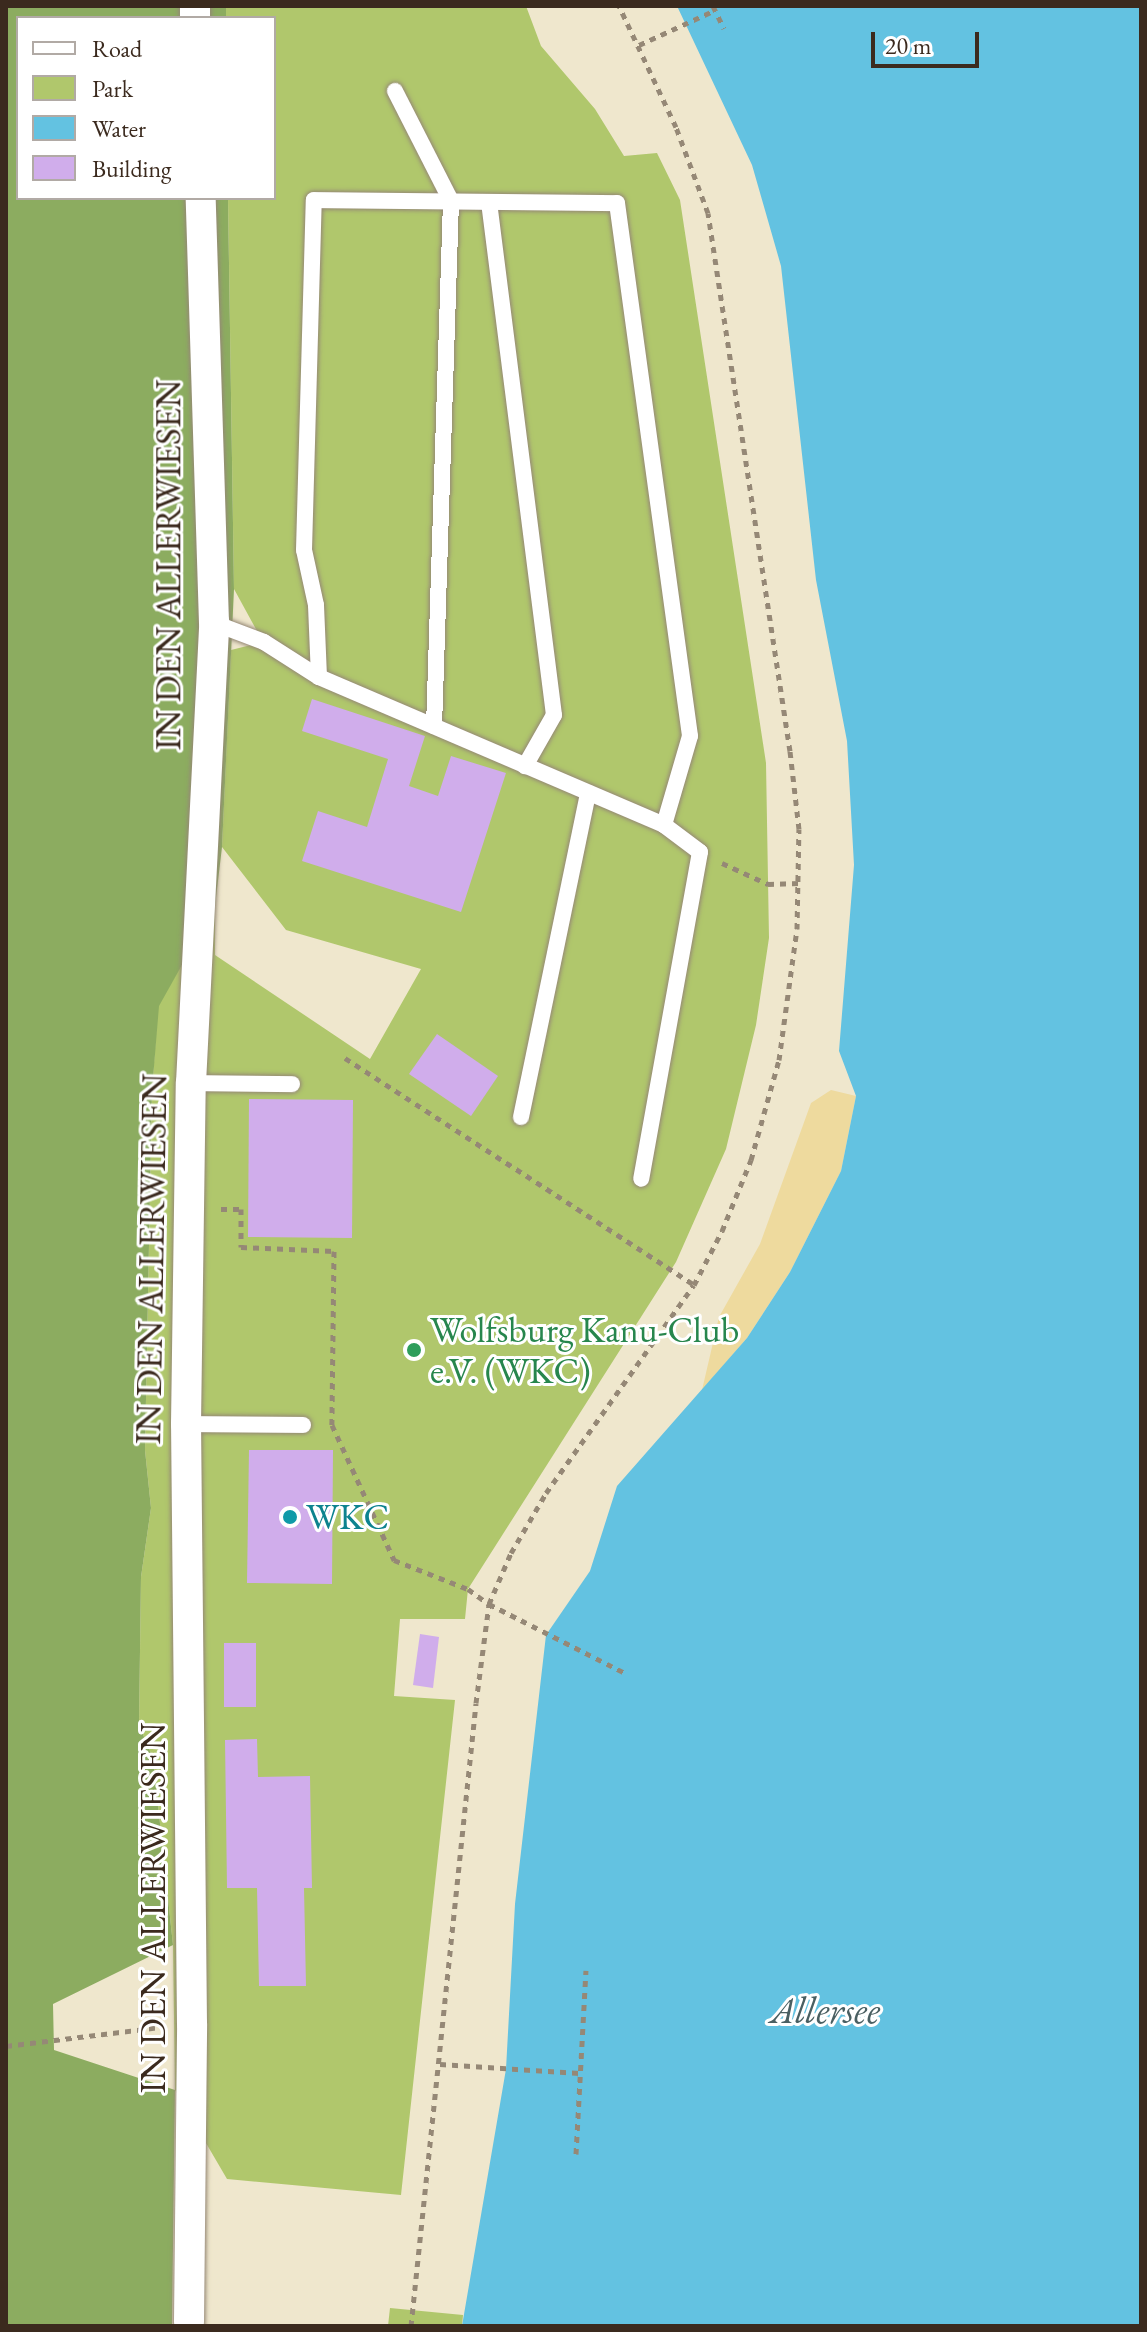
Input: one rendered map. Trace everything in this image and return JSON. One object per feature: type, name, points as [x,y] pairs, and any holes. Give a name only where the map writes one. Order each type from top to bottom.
[{"type":"street","name":"IN DEN ALLERWIESEN","points":[[189,2322],[192,2024],[186,1424],[191,1083],[214,623],[201,200]]},
{"type":"lane","points":[[395,91],[451,201],[434,726]]},
{"type":"lane","points":[[319,677],[316,605],[304,550],[314,200],[617,203],[690,736],[664,825]]},
{"type":"lane","points":[[489,202],[554,715],[525,766]]},
{"type":"lane","points":[[214,623],[264,642],[319,677],[664,825],[700,852],[641,1179]]},
{"type":"lane","points":[[521,1117],[588,793]]},
{"type":"lane","points":[[191,1083],[292,1084]]},
{"type":"lane","points":[[186,1424],[303,1425]]},
{"type":"path","points":[[639,45],[714,8],[724,29]]},
{"type":"path","points":[[700,852],[768,884],[800,883]]},
{"type":"path","points":[[345,1058],[694,1285]]},
{"type":"path","points":[[191,1209],[241,1209],[241,1247],[334,1251],[332,1425],[394,1560],[468,1589],[489,1604],[627,1674]]},
{"type":"path","points":[[576,2154],[586,1970]]},
{"type":"path","points":[[6,2046],[192,2024]]},
{"type":"path","points":[[440,2064],[580,2073]]},
{"type":"green space","points":[[6,6],[226,6],[226,16],[16,16],[16,200],[228,200],[234,589],[222,847],[215,906],[159,1006],[152,1091],[145,1450],[151,1508],[141,1577],[139,1725],[153,1758],[173,1945],[53,2004],[54,2050],[175,2090],[172,2326],[6,2326]]},
{"type":"green space","points":[[226,6],[526,6],[541,46],[595,109],[624,156],[657,153],[680,200],[766,763],[769,938],[756,1025],[726,1149],[676,1262],[468,1589],[465,1619],[400,1619],[394,1696],[455,1700],[401,2195],[227,2179],[175,2090],[173,1945],[153,1758],[139,1725],[141,1577],[151,1508],[145,1450],[152,1091],[158,1006],[215,906],[215,955],[370,1059],[421,969],[286,930],[222,847],[231,650],[263,642],[234,589],[228,200],[276,200],[276,16],[226,16]]},
{"type":"green space","points":[[390,2308],[463,2315],[462,2326],[388,2326]]},
{"type":"sand","points":[[831,1090],[856,1096],[841,1171],[790,1272],[747,1338],[702,1390],[719,1317],[760,1244],[811,1103]]},
{"type":"water","name":"Allersee","points":[[677,6],[1141,6],[1141,2326],[462,2326],[506,2069],[515,1904],[546,1635],[590,1571],[617,1486],[747,1338],[790,1272],[841,1171],[856,1096],[839,1051],[854,865],[847,741],[816,580],[781,266],[752,165]]},
{"type":"building","points":[[312,699],[425,736],[409,786],[438,796],[451,756],[506,773],[461,912],[302,861],[318,811],[367,827],[388,759],[302,731]]},
{"type":"building","points":[[437,1034],[498,1076],[471,1116],[409,1074]]},
{"type":"building","points":[[249,1099],[353,1100],[352,1238],[248,1237]]},
{"type":"building","name":"WKC","points":[[249,1450],[333,1450],[332,1584],[247,1583]]},
{"type":"building","points":[[420,1634],[439,1637],[433,1688],[413,1685]]},
{"type":"building","points":[[224,1643],[256,1643],[256,1707],[224,1707]]},
{"type":"building","points":[[257,1739],[258,1777],[310,1776],[312,1888],[304,1888],[306,1986],[259,1986],[257,1888],[227,1888],[225,1740]]},
{"type":"place","name":"Wolfsburg Kanu-Club e.V. (WKC)","points":[[414,1350]]},
{"type":"place","name":"WKC","points":[[290,1517]]}]
